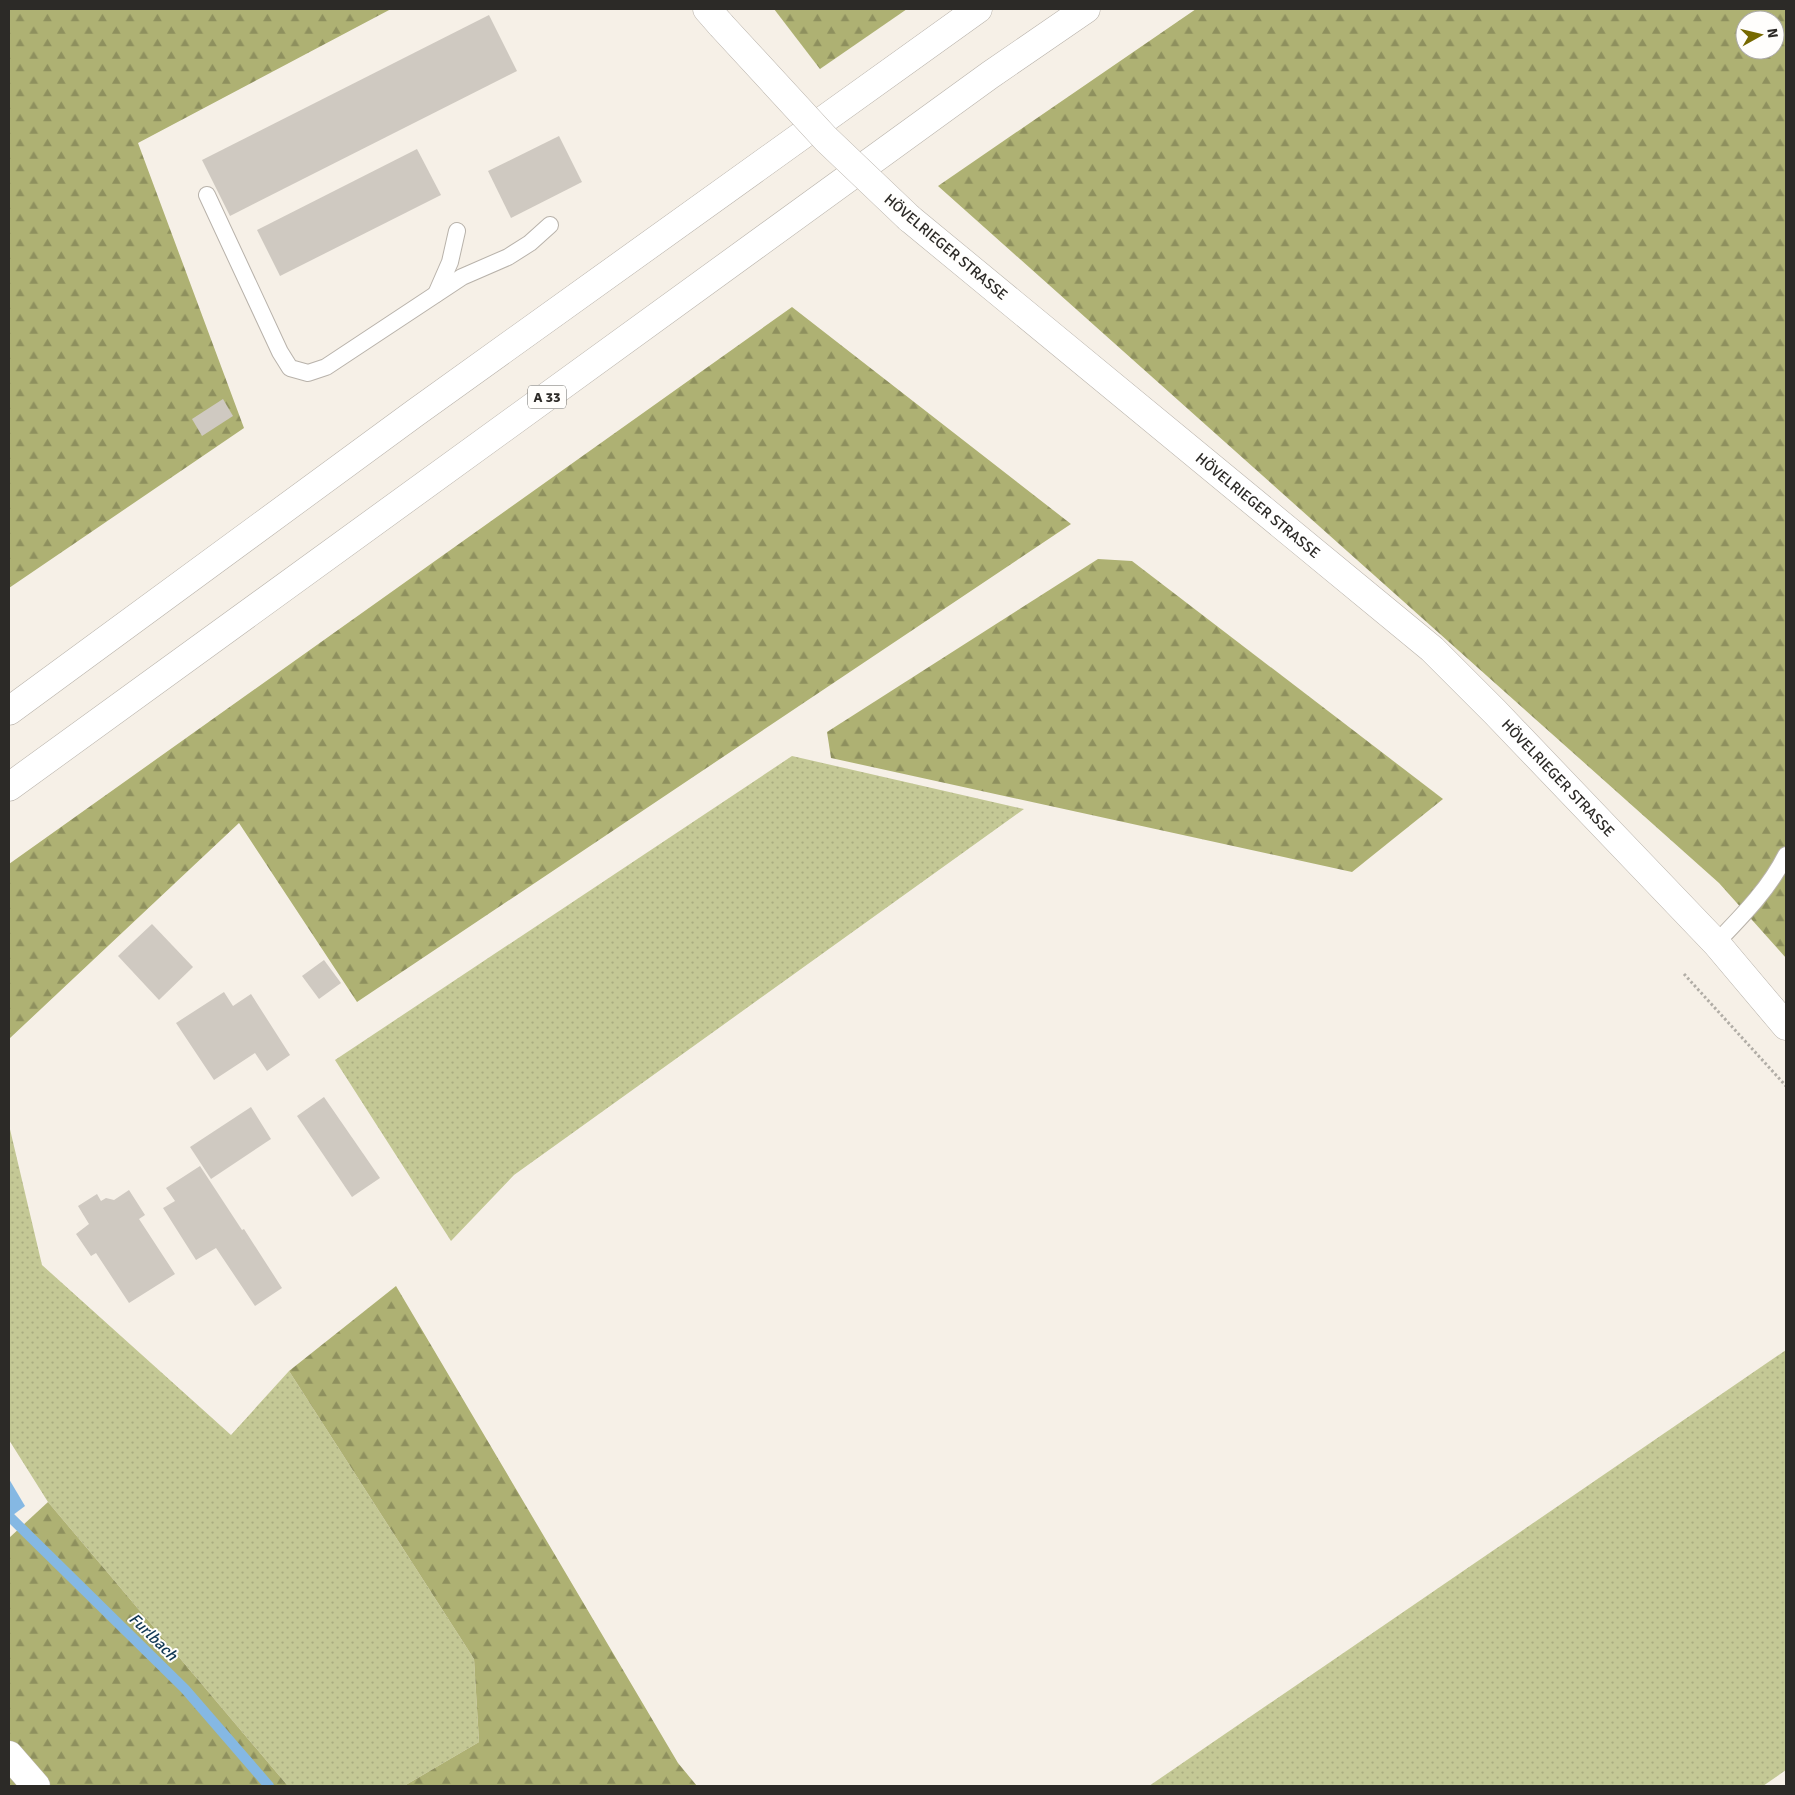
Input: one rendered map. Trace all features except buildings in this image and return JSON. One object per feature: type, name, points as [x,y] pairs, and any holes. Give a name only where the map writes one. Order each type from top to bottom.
[{"type":"main road","points":[[9,711],[415,413],[978,9]]},
{"type":"main road","name":"A 33","points":[[9,787],[990,75],[1086,9]]},
{"type":"main road","name":"HÖVELRIEGER STRASSE","points":[[714,17],[826,140],[908,218],[1432,649],[1495,712],[1716,943],[1786,1026]]},
{"type":"main road","points":[[9,1754],[36,1786]]},
{"type":"lane","points":[[207,195],[280,352],[290,368],[308,373],[326,367],[462,278],[508,257],[530,243],[550,225]]},
{"type":"lane","points":[[436,294],[450,262],[458,231]]},
{"type":"lane","points":[[1716,943],[1776,876],[1786,856]]},
{"type":"path","points":[[1684,974],[1786,1086]]},
{"type":"green space","points":[[9,9],[391,9],[138,143],[244,428],[9,588]]},
{"type":"green space","points":[[774,9],[907,9],[820,69]]},
{"type":"green space","points":[[1196,9],[1786,9],[1786,958],[1719,883],[938,186]]},
{"type":"green space","points":[[792,307],[1071,524],[357,1002],[239,823],[9,1039],[9,864]]},
{"type":"green space","points":[[1098,559],[1132,561],[1443,799],[1352,872],[831,758],[827,732]]},
{"type":"green space","points":[[792,756],[1024,809],[514,1175],[451,1241],[335,1060]]},
{"type":"green space","points":[[9,1125],[42,1265],[231,1435],[289,1371],[474,1659],[479,1742],[404,1786],[288,1786],[48,1502],[9,1440]]},
{"type":"green space","points":[[396,1286],[678,1763],[697,1786],[404,1786],[479,1742],[474,1659],[289,1371]]},
{"type":"green space","points":[[1786,1350],[1786,1770],[1763,1786],[1149,1786]]},
{"type":"green space","points":[[48,1502],[288,1786],[9,1786],[9,1538]]},
{"type":"water","points":[[9,1479],[25,1506],[9,1518]]},
{"type":"waterway","name":"Furlbach","points":[[9,1516],[185,1689],[269,1786]]}]
